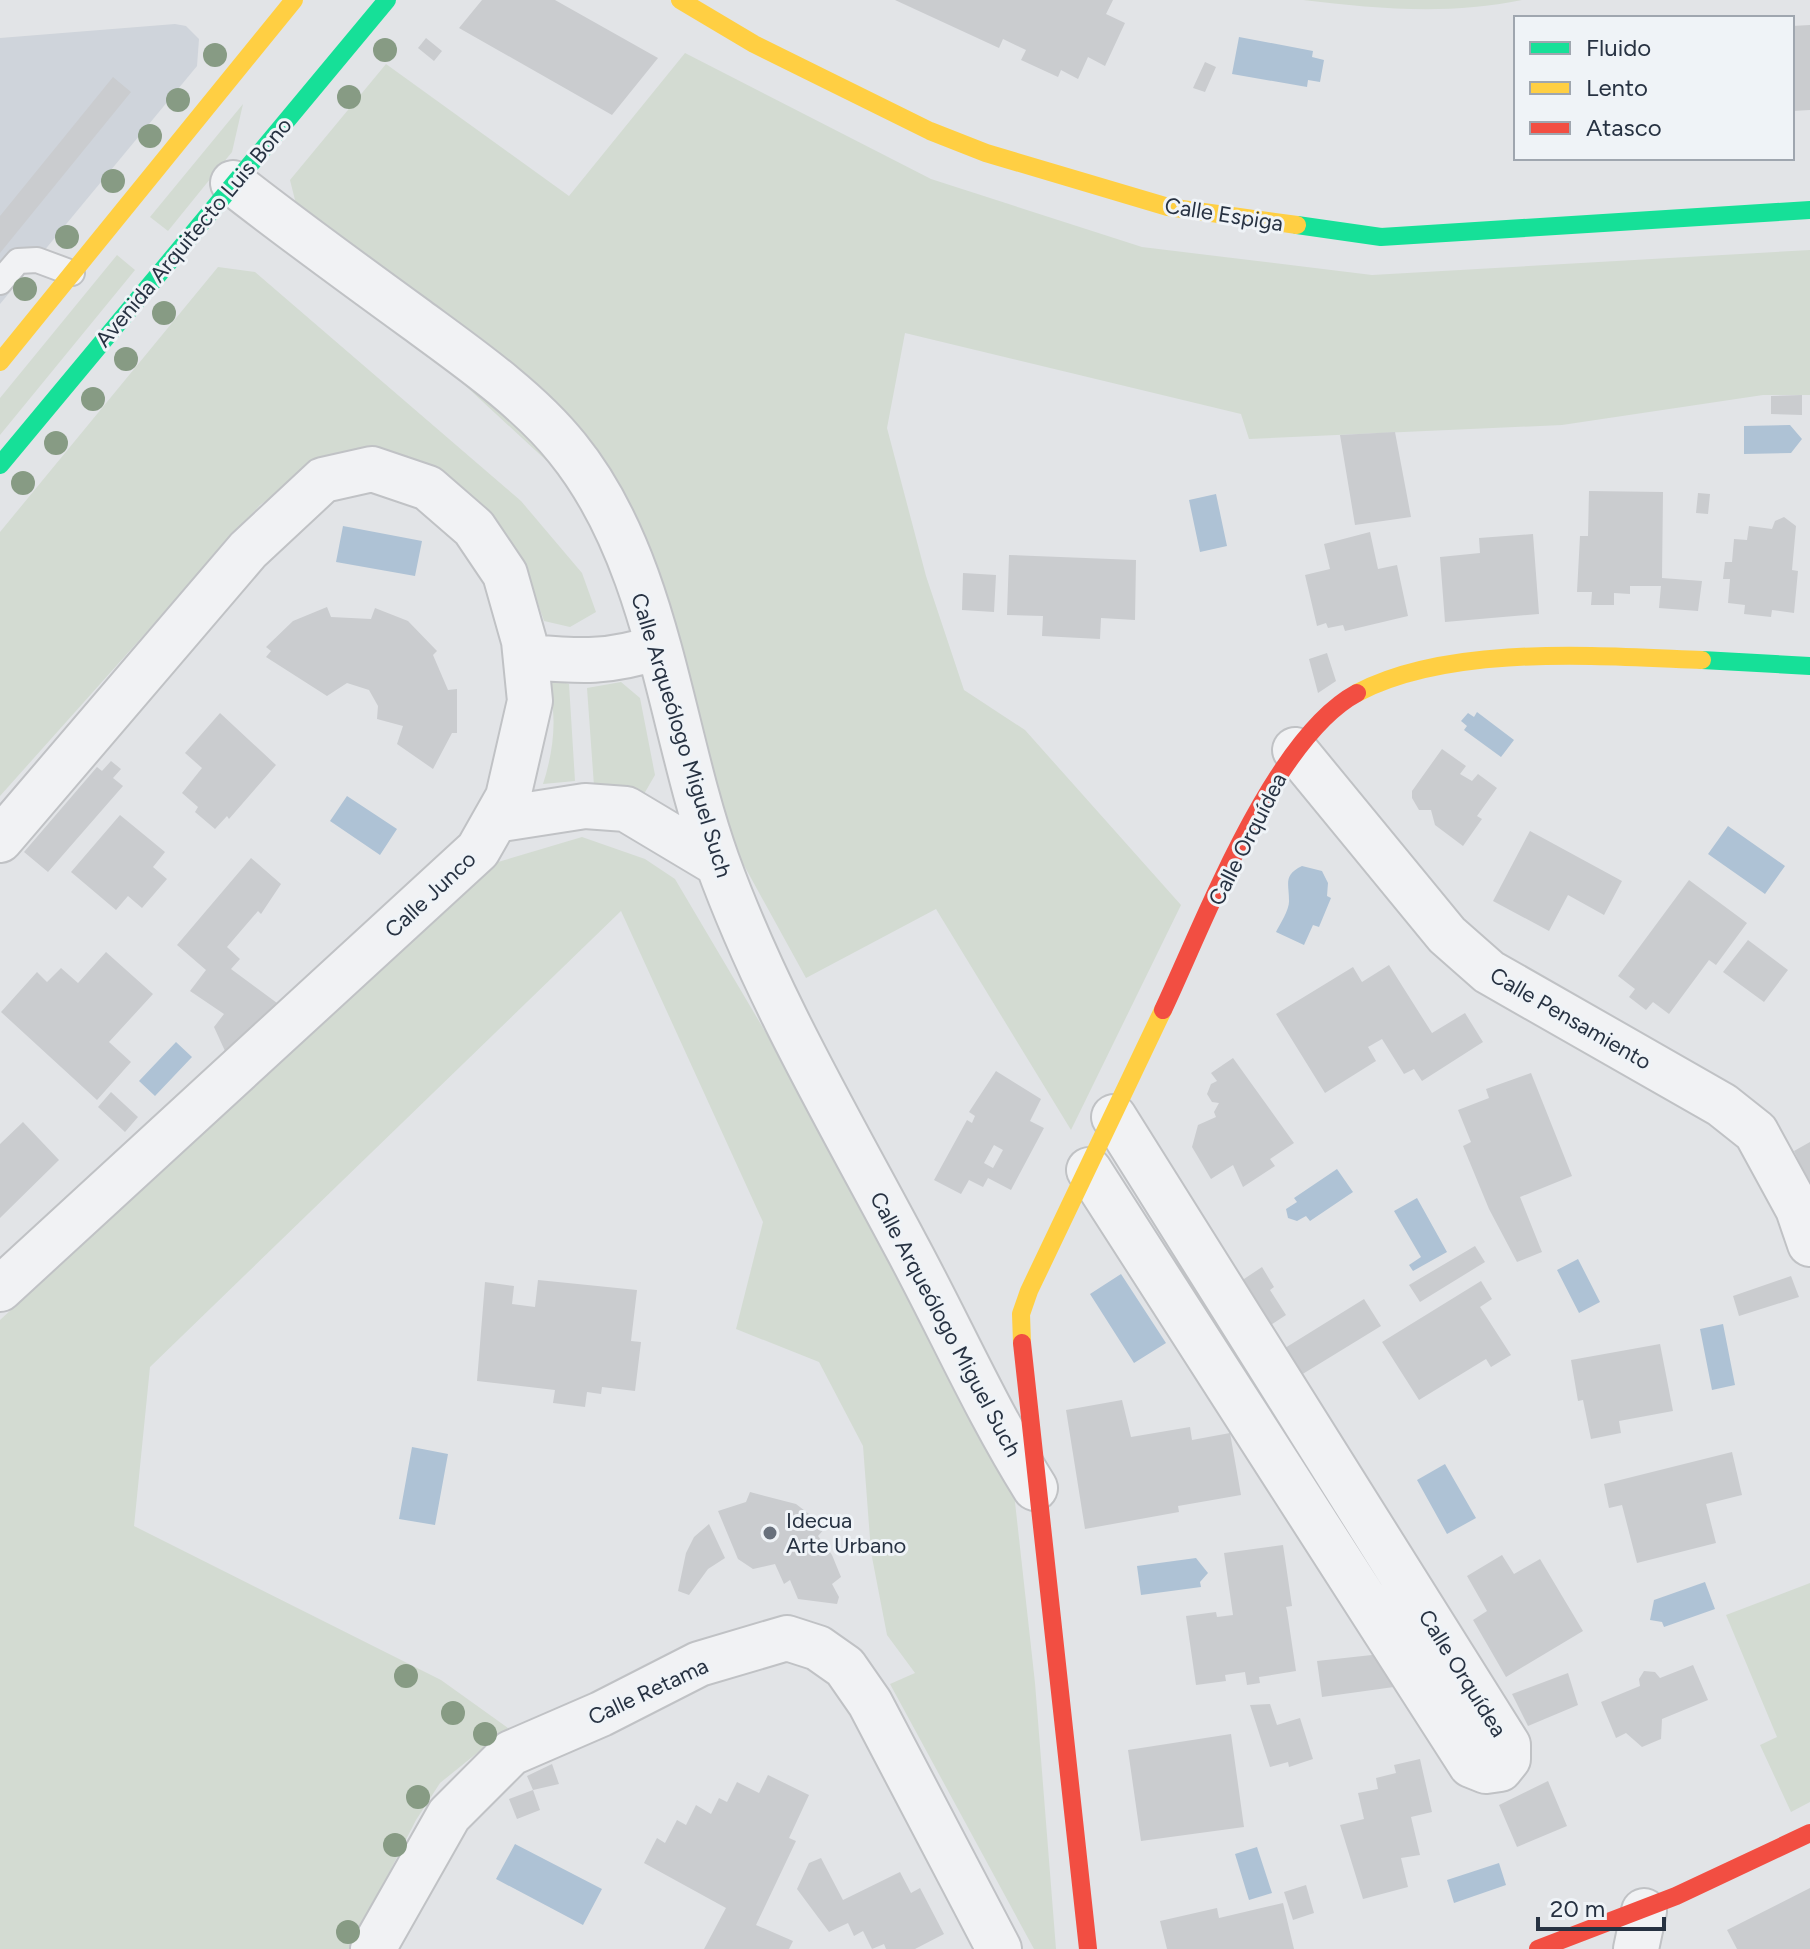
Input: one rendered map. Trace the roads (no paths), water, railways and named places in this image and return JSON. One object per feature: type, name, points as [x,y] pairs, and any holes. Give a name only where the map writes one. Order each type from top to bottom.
[{"type":"street","name":"Avenida Arquitecto Luis Bono","points":[[0,465],[387,0]]},
{"type":"street","name":"Calle Espiga","points":[[680,0],[754,44],[930,131],[986,153],[1168,207],[1381,237],[1810,210]]},
{"type":"street","points":[[0,362],[282,4]]},
{"type":"street","name":"Calle Arqueólogo Miguel Such","points":[[233,183],[482,368],[566,446],[599,493],[622,541],[658,647],[689,771],[718,864],[778,1010],[950,1329],[1008,1444],[1035,1488]]},
{"type":"street","name":"Calle Junco","points":[[0,840],[248,550],[323,480],[372,469],[428,488],[474,528],[505,574],[526,657],[530,701],[508,797],[478,850],[0,1289]]},
{"type":"street","points":[[526,657],[575,661],[619,660],[658,647]]},
{"type":"street","name":"Calle Orquídea","points":[[1088,1949],[1035,1488],[1022,1362],[1021,1314],[1029,1291],[1254,818],[1295,750],[1346,700],[1398,676],[1459,660],[1689,657],[1810,666]]},
{"type":"street","name":"Calle Pensamiento","points":[[1295,750],[1447,935],[1489,972],[1722,1105],[1756,1132],[1798,1209],[1810,1244]]},
{"type":"street","points":[[626,809],[674,789],[689,771]]},
{"type":"street","points":[[495,820],[585,806],[626,809],[718,864]]},
{"type":"street","name":"Calle Orquídea","points":[[1089,1170],[1471,1765],[1486,1771],[1500,1769],[1508,1759],[1508,1745],[1114,1117]]},
{"type":"street","name":"Calle Orquídea","points":[[950,1329],[973,1351],[982,1352],[997,1343],[1021,1314]]},
{"type":"street","name":"Calle Retama","points":[[373,1949],[449,1815],[511,1753],[601,1714],[699,1664],[787,1638],[818,1648],[845,1667],[870,1703],[999,1949]]},
{"type":"street","points":[[1538,1949],[1640,1930],[1810,1833]]},
{"type":"lane","points":[[0,282],[18,261],[37,260],[72,273]]},
{"type":"water","points":[[1239,37],[1313,51],[1312,57],[1324,60],[1320,82],[1308,80],[1307,87],[1232,74]]},
{"type":"water","points":[[1790,425],[1802,439],[1791,453],[1744,454],[1744,426]]},
{"type":"water","points":[[1216,494],[1227,546],[1200,552],[1189,500]]},
{"type":"water","points":[[343,526],[422,541],[415,576],[336,562]]},
{"type":"water","points":[[1477,712],[1514,740],[1501,757],[1464,730],[1467,726],[1461,721],[1468,713],[1474,717]]},
{"type":"water","points":[[347,796],[397,829],[380,855],[330,821]]},
{"type":"water","points":[[1728,826],[1785,866],[1765,894],[1708,854]]},
{"type":"water","points":[[1302,866],[1322,871],[1328,883],[1327,896],[1331,898],[1319,927],[1313,925],[1304,945],[1276,932],[1288,908],[1290,876]]},
{"type":"water","points":[[176,1042],[192,1057],[155,1096],[139,1081]]},
{"type":"water","points":[[1337,1169],[1353,1192],[1310,1221],[1306,1216],[1297,1221],[1288,1218],[1286,1209],[1297,1202],[1294,1198]]},
{"type":"water","points":[[1417,1198],[1447,1252],[1413,1271],[1409,1265],[1421,1257],[1394,1211]]},
{"type":"water","points":[[1578,1259],[1600,1302],[1579,1313],[1557,1270]]},
{"type":"water","points":[[1121,1274],[1166,1343],[1134,1363],[1090,1294]]},
{"type":"water","points":[[1723,1324],[1735,1385],[1712,1390],[1700,1329]]},
{"type":"water","points":[[412,1447],[448,1454],[435,1525],[399,1519]]},
{"type":"water","points":[[1445,1464],[1476,1518],[1447,1534],[1417,1480]]},
{"type":"water","points":[[1196,1558],[1208,1573],[1200,1582],[1201,1587],[1141,1595],[1137,1566]]},
{"type":"water","points":[[1705,1582],[1715,1609],[1664,1627],[1662,1622],[1650,1620],[1654,1600]]},
{"type":"water","points":[[515,1844],[602,1889],[583,1925],[496,1879]]},
{"type":"water","points":[[1257,1847],[1272,1893],[1249,1900],[1235,1854]]},
{"type":"water","points":[[1499,1863],[1506,1885],[1454,1903],[1447,1880]]},
{"type":"place","name":"Idecua Arte Urbano","points":[[770,1533]]}]
